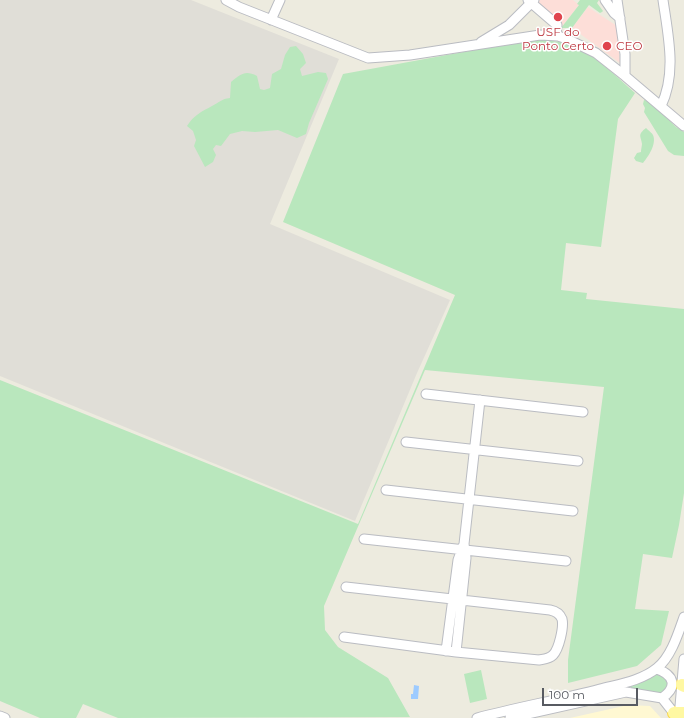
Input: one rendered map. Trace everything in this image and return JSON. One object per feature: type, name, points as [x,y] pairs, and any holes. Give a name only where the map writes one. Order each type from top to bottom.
[{"type":"street","points":[[226,0],[239,7],[368,58],[410,55],[540,35],[556,36],[575,42],[596,54],[625,76],[684,126]]},
{"type":"street","points":[[271,20],[280,0]]},
{"type":"street","points":[[605,0],[614,13],[620,18]]},
{"type":"street","points":[[617,0],[625,54],[625,76]]},
{"type":"street","points":[[661,106],[669,83],[670,70],[663,0]]},
{"type":"street","points":[[475,45],[509,25],[532,1],[557,25],[556,36]]},
{"type":"street","points":[[509,25],[509,32],[516,38]]},
{"type":"street","points":[[426,394],[584,412]]},
{"type":"street","points":[[446,651],[466,558],[463,548],[480,400]]},
{"type":"street","points":[[406,442],[578,461]]},
{"type":"street","points":[[386,490],[573,511]]},
{"type":"street","points":[[364,539],[463,548],[566,561]]},
{"type":"street","points":[[344,637],[446,651],[539,660],[554,655],[558,648],[562,621],[559,614],[550,610],[346,587]]},
{"type":"street","points":[[456,652],[457,599]]},
{"type":"street","points":[[477,718],[637,680],[657,669],[664,661],[674,643],[684,617]]},
{"type":"street","points":[[679,715],[683,686],[684,659]]},
{"type":"street","points":[[657,669],[666,672],[670,676],[672,683],[671,688],[662,698]]},
{"type":"street","points":[[510,718],[626,692],[662,698],[679,715]]},
{"type":"street","points":[[0,716],[5,718]]},
{"type":"shaded area","points":[[0,0],[191,0],[339,59],[270,224],[450,300],[417,373],[355,521],[0,376]]},
{"type":"shaded area","name":"USF do Ponto Certo","points":[[540,0],[573,0],[579,5],[561,28],[535,7]]},
{"type":"shaded area","name":"CEO","points":[[588,7],[617,26],[620,63],[572,28]]},
{"type":"shaded area","points":[[628,705],[650,706],[661,718],[570,718]]},
{"type":"green space","points":[[580,0],[599,0],[597,3],[603,11],[600,13],[589,5],[572,28],[561,28],[579,5],[577,4]]},
{"type":"green space","points":[[534,39],[562,42],[575,46],[602,64],[635,93],[618,119],[601,247],[566,243],[561,290],[587,293],[586,299],[684,309],[684,493],[679,525],[672,558],[643,554],[635,609],[669,611],[661,645],[637,666],[568,683],[568,660],[604,387],[425,370],[324,606],[325,630],[338,647],[388,678],[410,717],[118,718],[83,704],[76,718],[40,718],[0,701],[0,380],[358,524],[455,295],[283,222],[343,74]]},
{"type":"green space","points":[[296,46],[303,54],[306,63],[300,69],[302,76],[318,72],[326,73],[328,79],[309,123],[306,134],[297,138],[278,130],[255,132],[242,131],[230,134],[221,146],[216,145],[213,149],[216,155],[213,162],[205,167],[194,146],[196,140],[193,131],[187,126],[190,122],[201,112],[222,100],[230,98],[231,82],[243,74],[249,73],[257,76],[260,89],[264,90],[270,88],[272,74],[281,69],[285,55],[290,47]]},
{"type":"green space","points":[[644,100],[650,101],[676,127],[684,132],[684,156],[674,155],[668,151],[644,112]]},
{"type":"green space","points":[[646,128],[653,135],[654,142],[643,163],[636,161],[634,158],[637,153],[641,152],[642,144],[640,137],[643,130]]},
{"type":"green space","points":[[481,670],[487,699],[470,703],[464,674]]},
{"type":"green space","points":[[660,673],[666,676],[669,687],[660,695],[631,689],[631,686]]},
{"type":"water","points":[[414,685],[419,686],[418,699],[411,699]]},
{"type":"place","name":"USF do Ponto Certo","points":[[558,17]]},
{"type":"place","name":"CEO","points":[[607,46]]}]
